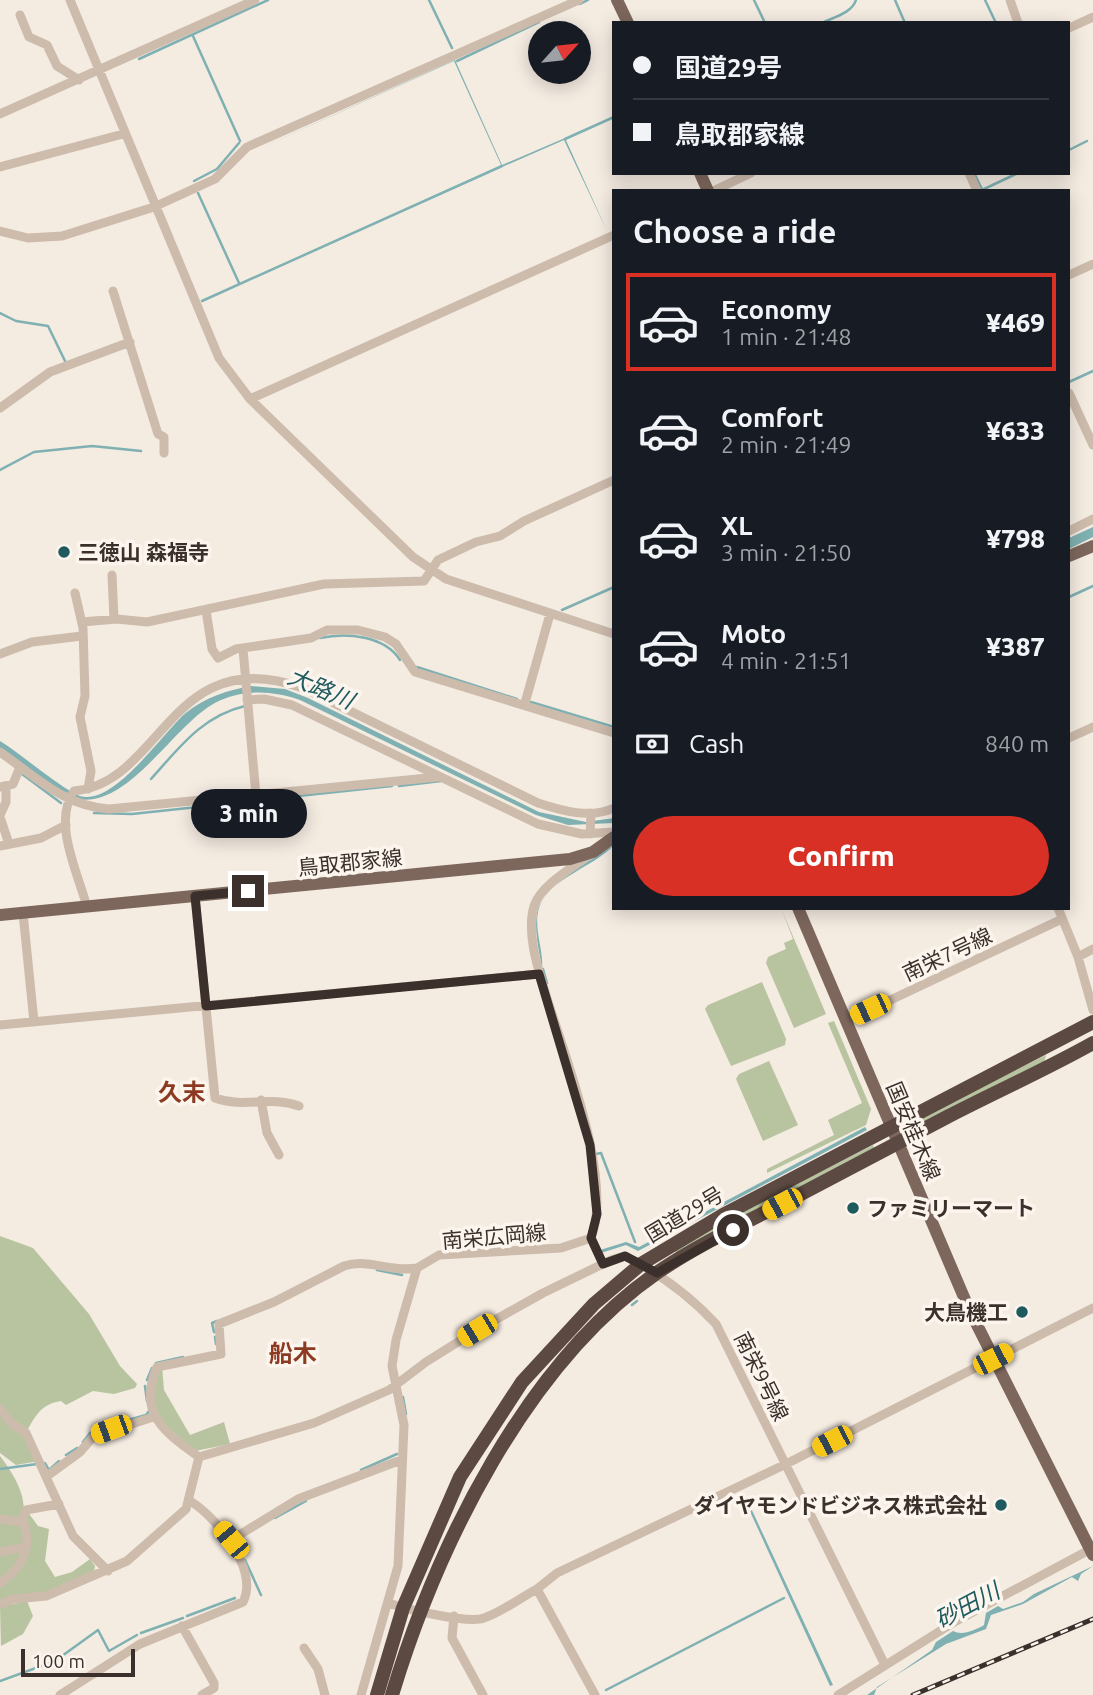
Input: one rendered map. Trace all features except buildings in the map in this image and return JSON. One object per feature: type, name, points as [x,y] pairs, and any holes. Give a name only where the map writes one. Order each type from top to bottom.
[{"type":"highway","name":"国道29号","points":[[377,1695],[403,1608],[460,1477],[515,1392],[572,1326],[641,1264],[763,1193],[1093,1021]]},
{"type":"highway","name":"国道29号","points":[[392,1695],[420,1612],[470,1502],[530,1404],[566,1356],[657,1273],[733,1230],[1093,1043]]},
{"type":"main road","points":[[617,0],[627,21]]},
{"type":"main road","points":[[1070,556],[1093,546]]},
{"type":"main road","name":"鳥取郡家線","points":[[0,915],[570,859],[593,852],[612,839]]},
{"type":"main road","name":"国安桂木線","points":[[798,910],[993,1359],[1092,1552]]},
{"type":"street","points":[[70,0],[123,134],[219,359],[250,399],[413,557],[446,579],[612,633]]},
{"type":"street","points":[[0,114],[255,0]]},
{"type":"street","points":[[0,231],[17,237],[42,239],[62,236],[154,207],[215,179],[247,147],[579,0]]},
{"type":"street","points":[[1010,0],[1017,21]]},
{"type":"street","points":[[20,15],[29,37],[47,46],[57,66],[79,80]]},
{"type":"street","points":[[1070,28],[1093,17]]},
{"type":"street","points":[[0,167],[123,134]]},
{"type":"street","points":[[715,189],[747,175]]},
{"type":"street","points":[[250,399],[612,236]]},
{"type":"street","points":[[1070,275],[1093,264]]},
{"type":"street","points":[[113,291],[158,434],[163,437],[164,453]]},
{"type":"street","points":[[0,408],[50,372],[130,342]]},
{"type":"street","points":[[1070,395],[1093,445]]},
{"type":"street","points":[[82,622],[114,619],[147,622],[244,604],[305,587],[424,581],[438,560],[500,536],[524,521],[612,481]]},
{"type":"street","points":[[1070,530],[1093,519]]},
{"type":"street","points":[[112,575],[114,619]]},
{"type":"street","points":[[75,593],[82,622],[85,696],[80,717],[91,771],[88,789]]},
{"type":"street","points":[[206,610],[212,649],[218,658],[243,649],[311,638],[327,630],[368,632],[396,644],[415,672],[525,703],[612,732]]},
{"type":"street","points":[[525,703],[550,614]]},
{"type":"street","points":[[0,654],[32,642],[82,636]]},
{"type":"street","points":[[243,649],[256,796]]},
{"type":"street","points":[[70,796],[102,785],[120,772],[185,704],[218,687],[244,680],[271,680],[303,688],[538,803],[563,811],[591,813],[612,808]]},
{"type":"street","points":[[247,699],[264,699],[292,705],[538,824],[590,834],[612,832]]},
{"type":"street","points":[[1070,738],[1093,727]]},
{"type":"street","points":[[0,752],[20,767],[92,808],[120,809],[438,777]]},
{"type":"street","points":[[20,767],[13,784],[3,787],[6,802],[0,816],[4,845],[41,838],[66,825]]},
{"type":"street","points":[[70,796],[66,825],[87,906]]},
{"type":"street","points":[[590,834],[591,813]]},
{"type":"street","points":[[593,852],[540,895],[534,907],[533,940],[539,974],[590,1145],[597,1214],[591,1238],[603,1264]]},
{"type":"street","points":[[195,896],[215,1098],[236,1104],[276,1100],[299,1106]]},
{"type":"street","points":[[1059,910],[1078,957],[1093,1010]]},
{"type":"street","points":[[23,913],[34,1022]]},
{"type":"street","name":"南栄7号線","points":[[846,1021],[1062,919]]},
{"type":"street","points":[[1078,957],[1093,949]]},
{"type":"street","points":[[0,1025],[539,974]]},
{"type":"street","points":[[261,1100],[267,1133],[279,1155]]},
{"type":"street","name":"南栄広岡線","points":[[361,1695],[398,1566],[404,1425],[392,1366],[396,1340],[417,1268],[439,1255],[561,1248],[591,1238]]},
{"type":"street","points":[[199,1457],[314,1423],[397,1384],[477,1330],[543,1293],[603,1264],[625,1256],[641,1264]]},
{"type":"street","points":[[199,1457],[164,1430],[156,1416],[148,1393],[157,1367],[221,1354],[219,1324],[274,1302],[355,1262],[398,1271],[417,1268]]},
{"type":"street","name":"南栄9号線","points":[[641,1264],[695,1301],[716,1324],[885,1665]]},
{"type":"street","points":[[388,1603],[420,1612],[474,1620],[485,1618],[586,1557],[786,1464],[1093,1308]]},
{"type":"street","points":[[0,1409],[11,1423],[26,1433],[73,1536],[108,1571]]},
{"type":"street","points":[[47,1476],[98,1434],[156,1416]]},
{"type":"street","points":[[0,1604],[14,1599],[46,1596],[127,1562],[186,1509],[199,1457]]},
{"type":"street","points":[[231,1540],[298,1499],[401,1460]]},
{"type":"street","points":[[60,1695],[140,1644],[243,1602],[247,1584],[231,1540],[211,1517],[190,1501]]},
{"type":"street","points":[[0,1583],[19,1569],[27,1532],[23,1521],[26,1510],[59,1504]]},
{"type":"street","points":[[0,1519],[23,1521]]},
{"type":"street","points":[[0,1552],[25,1547]]},
{"type":"street","points":[[838,1695],[956,1621],[1092,1552]]},
{"type":"street","points":[[537,1589],[595,1695]]},
{"type":"street","points":[[454,1616],[452,1638],[483,1695]]},
{"type":"street","points":[[182,1626],[214,1682],[214,1688],[202,1695]]},
{"type":"street","points":[[304,1648],[318,1669],[325,1695]]},
{"type":"green space","points":[[782,910],[826,1014],[794,1028],[766,963],[768,957],[786,949],[784,943],[793,939]]},
{"type":"green space","points":[[762,982],[786,1039],[785,1045],[731,1066],[705,1009],[708,1005]]},
{"type":"green space","points":[[834,1021],[871,1109],[866,1125],[767,1173],[767,1169],[834,1135],[828,1120],[862,1103],[828,1023]]},
{"type":"green space","points":[[1046,1055],[1044,1063],[916,1126],[913,1120]]},
{"type":"green space","points":[[769,1061],[798,1125],[763,1141],[736,1079],[739,1074]]},
{"type":"green space","points":[[873,1145],[875,1150],[676,1253],[675,1250],[714,1226]]},
{"type":"green space","points":[[0,1236],[33,1248],[89,1314],[120,1366],[137,1384],[135,1388],[114,1394],[93,1391],[66,1405],[61,1401],[48,1405],[36,1416],[26,1433],[0,1408]]},
{"type":"green space","points":[[162,1366],[164,1390],[190,1435],[224,1422],[230,1444],[195,1451],[162,1422],[150,1391]]},
{"type":"green space","points":[[0,1411],[18,1428],[39,1461],[16,1465],[0,1453]]},
{"type":"green space","points":[[0,1456],[22,1494],[22,1519],[0,1518]]},
{"type":"green space","points":[[27,1511],[38,1526],[49,1529],[45,1561],[55,1577],[72,1572],[90,1559],[95,1566],[94,1572],[45,1594],[0,1602],[0,1584],[24,1563]]},
{"type":"green space","points":[[0,1520],[22,1523],[24,1546],[0,1551]]},
{"type":"green space","points":[[24,1548],[22,1562],[0,1581],[0,1553]]},
{"type":"green space","points":[[27,1601],[33,1616],[23,1634],[1,1646],[0,1607]]},
{"type":"water","points":[[455,60],[502,165],[565,138],[608,233],[564,140],[502,167],[454,61],[245,155]]},
{"type":"water","points":[[1093,527],[1093,537],[1070,548],[1070,538]]},
{"type":"water","points":[[251,686],[285,689],[539,812],[586,822],[612,818],[612,823],[568,825],[536,815],[300,700],[270,693],[241,694],[221,700],[203,711],[128,782],[108,795],[87,800],[56,790],[0,749],[0,741],[65,788],[75,794],[89,797],[120,782],[187,712],[202,702]]},
{"type":"water","points":[[612,846],[606,852],[554,887],[569,874]]},
{"type":"water","points":[[539,908],[537,923],[542,968],[537,940],[536,926]]},
{"type":"water","points":[[865,1127],[867,1130],[638,1251],[626,1245],[601,1253],[600,1250],[626,1242],[639,1247]]},
{"type":"water","points":[[744,1493],[833,1685],[830,1686],[742,1494]]},
{"type":"water","points":[[1093,1566],[1081,1574],[1078,1581],[1072,1577],[1023,1604],[991,1615],[986,1629],[946,1644],[893,1677],[932,1650],[936,1642],[953,1631],[965,1633],[984,1625],[986,1613],[998,1606],[1003,1609],[1023,1602]]},
{"type":"waterway","points":[[139,59],[268,0]]},
{"type":"waterway","points":[[429,0],[452,48]]},
{"type":"waterway","points":[[580,4],[588,0]]},
{"type":"waterway","points":[[754,0],[764,21]]},
{"type":"waterway","points":[[826,21],[847,11],[856,0]]},
{"type":"waterway","points":[[895,0],[904,21]]},
{"type":"waterway","points":[[985,0],[995,21]]},
{"type":"waterway","points":[[457,61],[528,27]]},
{"type":"waterway","points":[[193,36],[240,141]]},
{"type":"waterway","points":[[565,139],[612,118]]},
{"type":"waterway","points":[[1070,150],[1087,141]]},
{"type":"waterway","points":[[194,181],[217,169],[239,143]]},
{"type":"waterway","points":[[202,301],[502,166]]},
{"type":"waterway","points":[[975,175],[982,189]]},
{"type":"waterway","points":[[984,189],[1014,175]]},
{"type":"waterway","points":[[198,193],[239,283]]},
{"type":"waterway","points":[[0,313],[16,321],[48,326],[66,363]]},
{"type":"waterway","points":[[1070,382],[1093,371]]},
{"type":"waterway","points":[[0,470],[34,452],[92,446],[141,451]]},
{"type":"waterway","points":[[1070,597],[1093,586]]},
{"type":"waterway","points":[[562,610],[612,588]]},
{"type":"waterway","points":[[320,638],[365,638],[385,646],[400,660]]},
{"type":"waterway","points":[[417,667],[517,699]]},
{"type":"waterway","points":[[531,702],[612,726]]},
{"type":"waterway","points":[[151,779],[204,725],[216,717],[245,706]]},
{"type":"waterway","points":[[22,774],[61,803]]},
{"type":"waterway","points":[[399,786],[441,781]]},
{"type":"waterway","points":[[94,813],[132,814],[392,786]]},
{"type":"waterway","points":[[543,969],[547,983]]},
{"type":"waterway","points":[[596,1154],[601,1153],[635,1242]]},
{"type":"waterway","points":[[377,1270],[402,1275]]},
{"type":"waterway","points":[[632,1305],[637,1301]]},
{"type":"waterway","points":[[214,1332],[212,1323],[217,1321]]},
{"type":"waterway","points":[[215,1337],[216,1344]]},
{"type":"waterway","points":[[156,1363],[183,1357]]},
{"type":"waterway","points":[[147,1380],[152,1368]]},
{"type":"waterway","points":[[145,1386],[147,1401]]},
{"type":"waterway","points":[[403,1397],[406,1414]]},
{"type":"waterway","points":[[114,1424],[146,1415],[149,1411]]},
{"type":"waterway","points":[[83,1442],[90,1433],[99,1429]]},
{"type":"waterway","points":[[66,1455],[77,1448]]},
{"type":"waterway","points":[[361,1470],[397,1454]]},
{"type":"waterway","points":[[45,1463],[49,1470],[59,1461]]},
{"type":"waterway","points":[[0,1469],[37,1464]]},
{"type":"waterway","points":[[275,1518],[306,1501]]},
{"type":"waterway","points":[[237,1541],[242,1554]]},
{"type":"waterway","points":[[245,1560],[261,1595]]},
{"type":"waterway","points":[[187,1616],[235,1598]]},
{"type":"waterway","points":[[606,1690],[784,1598]]},
{"type":"waterway","points":[[141,1633],[183,1618]]},
{"type":"waterway","points":[[0,1681],[55,1661],[98,1630],[109,1651],[137,1635]]},
{"type":"railway","points":[[913,1695],[1093,1619]]},
{"type":"place","name":"三徳山 森福寺","points":[[64,552]]},
{"type":"place","name":"ファミリーマート","points":[[853,1208]]},
{"type":"place","name":"大鳥機工","points":[[1022,1312]]},
{"type":"place","name":"ダイヤモンドビジネス株式会社","points":[[1001,1505]]},
{"type":"district","name":"久末","points":[[182,1092]]},
{"type":"district","name":"船木","points":[[293,1353]]},
{"type":"route","points":[[248,891],[195,896],[206,1006],[539,974],[590,1145],[597,1214],[591,1238],[603,1264],[625,1256],[657,1273],[733,1230]]},
{"type":"water label","name":"大路川","points":[[321,688]]},
{"type":"water label","name":"砂田川","points":[[967,1605]]}]
